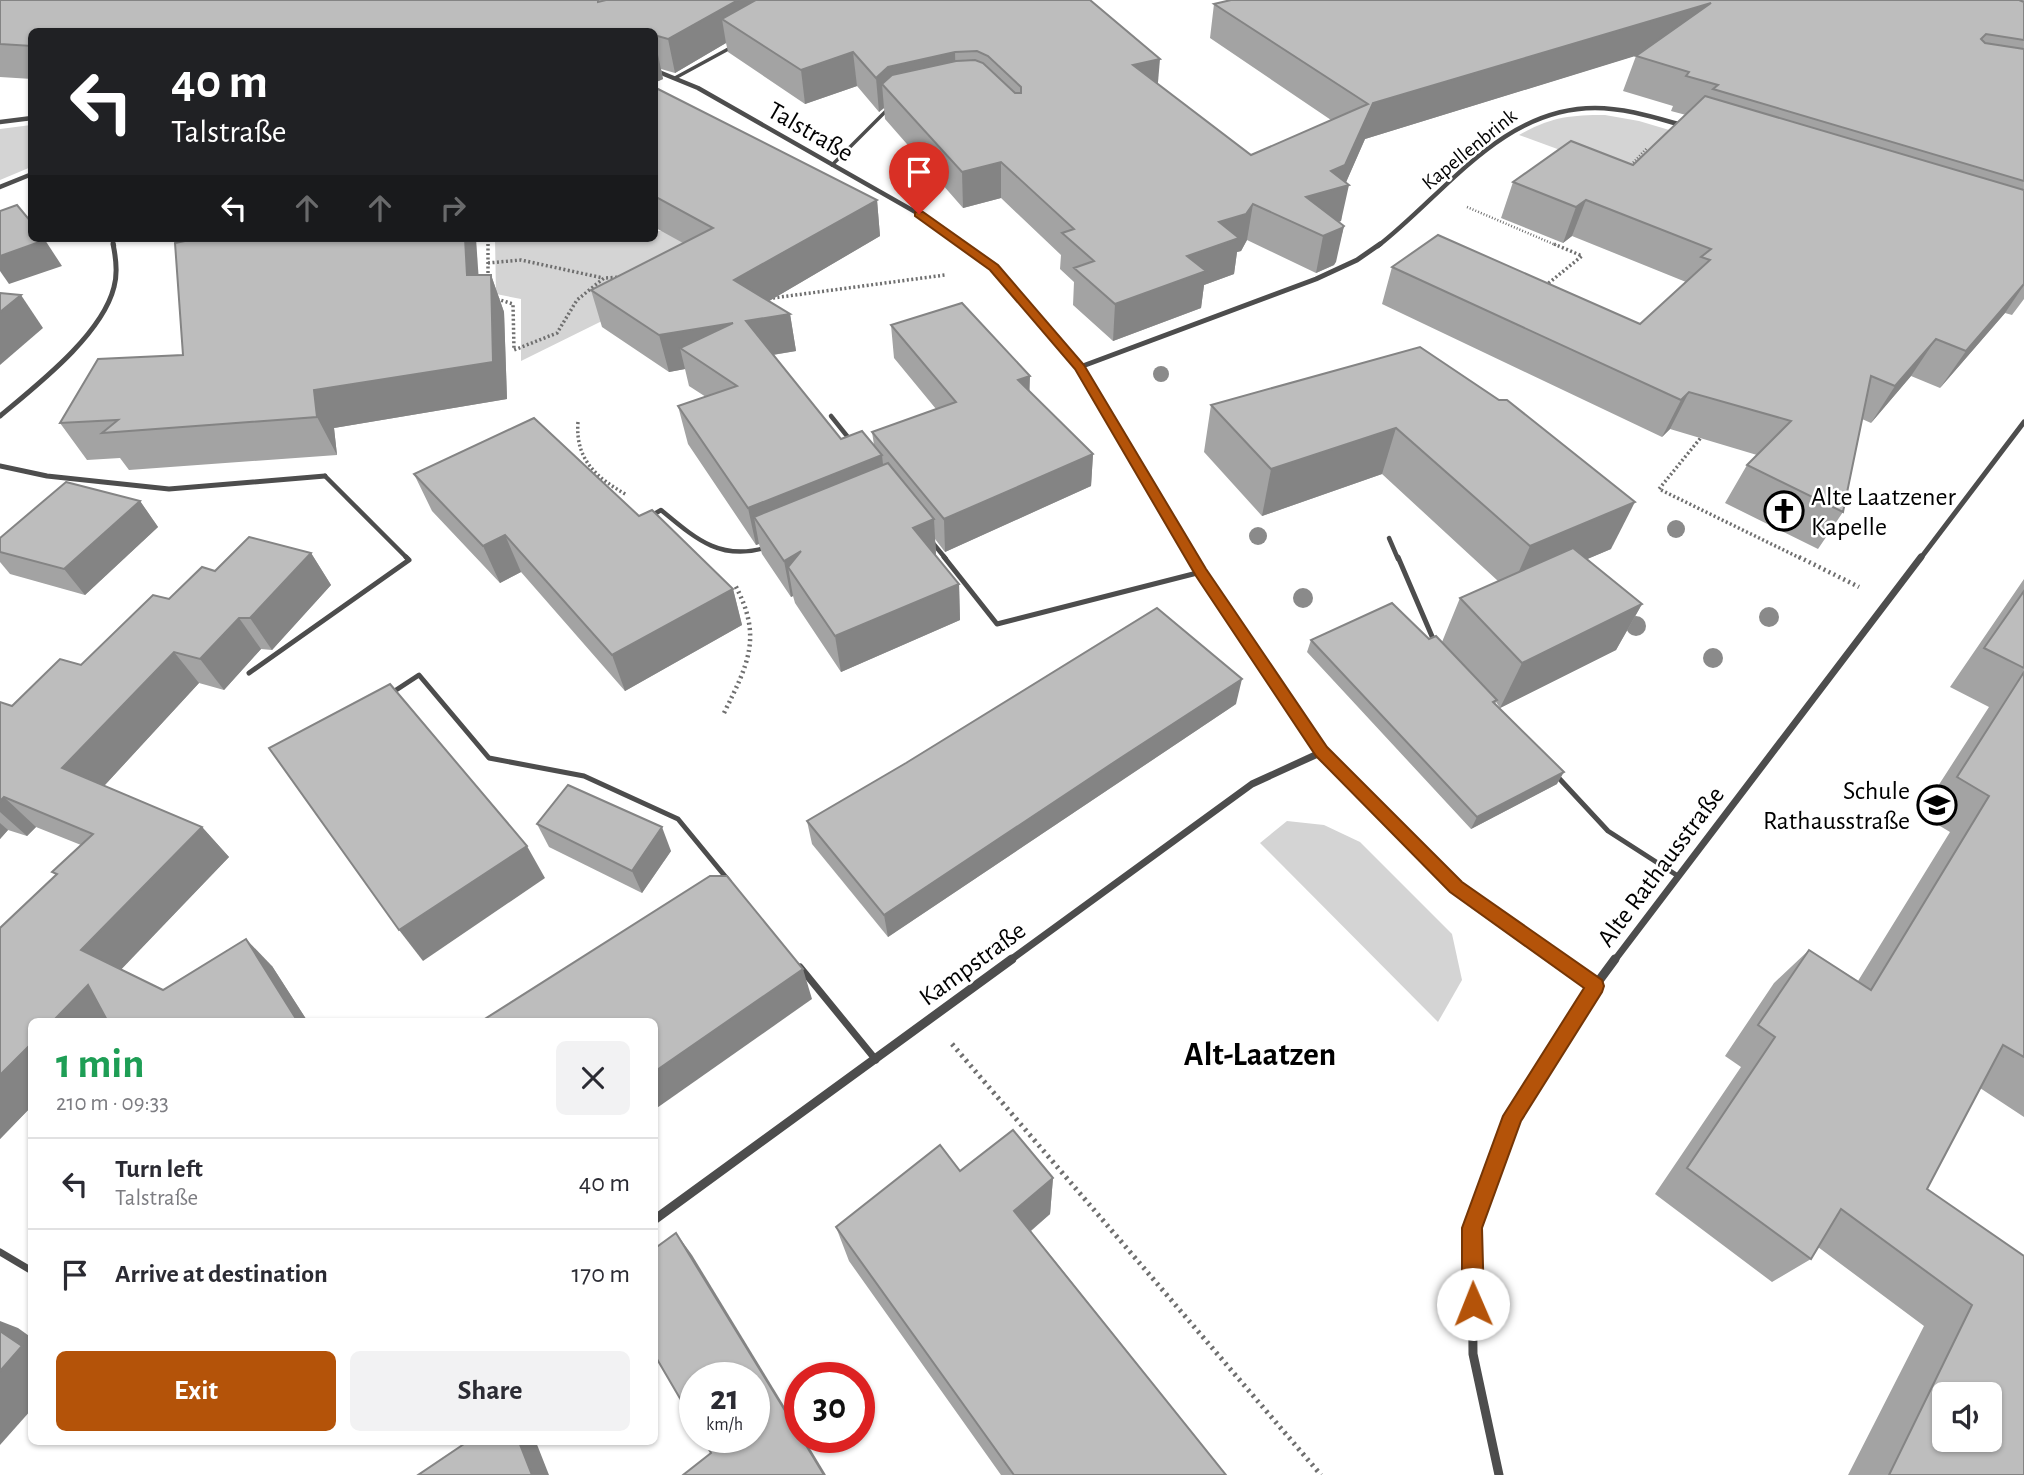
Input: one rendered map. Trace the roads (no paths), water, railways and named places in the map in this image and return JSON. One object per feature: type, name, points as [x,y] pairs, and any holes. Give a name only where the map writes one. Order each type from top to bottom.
[{"type":"street","name":"Talstraße","points":[[658,72],[698,88],[919,214],[994,268],[1080,368],[1201,572],[1322,752],[1456,887],[1595,986]]},
{"type":"street","name":"Kapellenbrink","points":[[1080,368],[1294,288],[1359,259],[1496,141],[1527,120],[1551,111],[1578,106],[1611,107],[1698,130]]},
{"type":"street","points":[[0,122],[28,118]]},
{"type":"street","points":[[0,187],[28,176]]},
{"type":"street","points":[[0,416],[88,331],[112,296],[118,265],[113,242]]},
{"type":"street","name":"Alte Rathausstraße","points":[[1499,1475],[1473,1354],[1472,1228],[1513,1116],[1595,986],[2024,422]]},
{"type":"street","points":[[0,467],[47,476],[169,489],[325,476]]},
{"type":"street","name":"Kampstraße","points":[[658,1217],[1252,784],[1322,752]]},
{"type":"lane","points":[[675,79],[741,41]]},
{"type":"lane","points":[[832,165],[892,106]]},
{"type":"lane","points":[[831,416],[855,445]]},
{"type":"lane","points":[[248,673],[409,560],[325,476]]},
{"type":"lane","points":[[649,517],[661,510],[706,546],[723,553],[738,554],[771,545]]},
{"type":"lane","points":[[928,537],[997,624],[1201,572]]},
{"type":"lane","points":[[1389,538],[1436,646]]},
{"type":"lane","points":[[384,698],[419,675],[489,758],[583,776],[678,819],[738,892]]},
{"type":"lane","points":[[1551,769],[1608,831],[1678,876]]},
{"type":"lane","points":[[798,965],[876,1059]]},
{"type":"lane","points":[[0,1252],[28,1269]]},
{"type":"place","name":"Alte Laatzener Kapelle","points":[[1784,511]]},
{"type":"place","name":"Schule Rathausstraße","points":[[1937,805]]},
{"type":"district","name":"Alt-Laatzen","points":[[1260,1053]]}]
